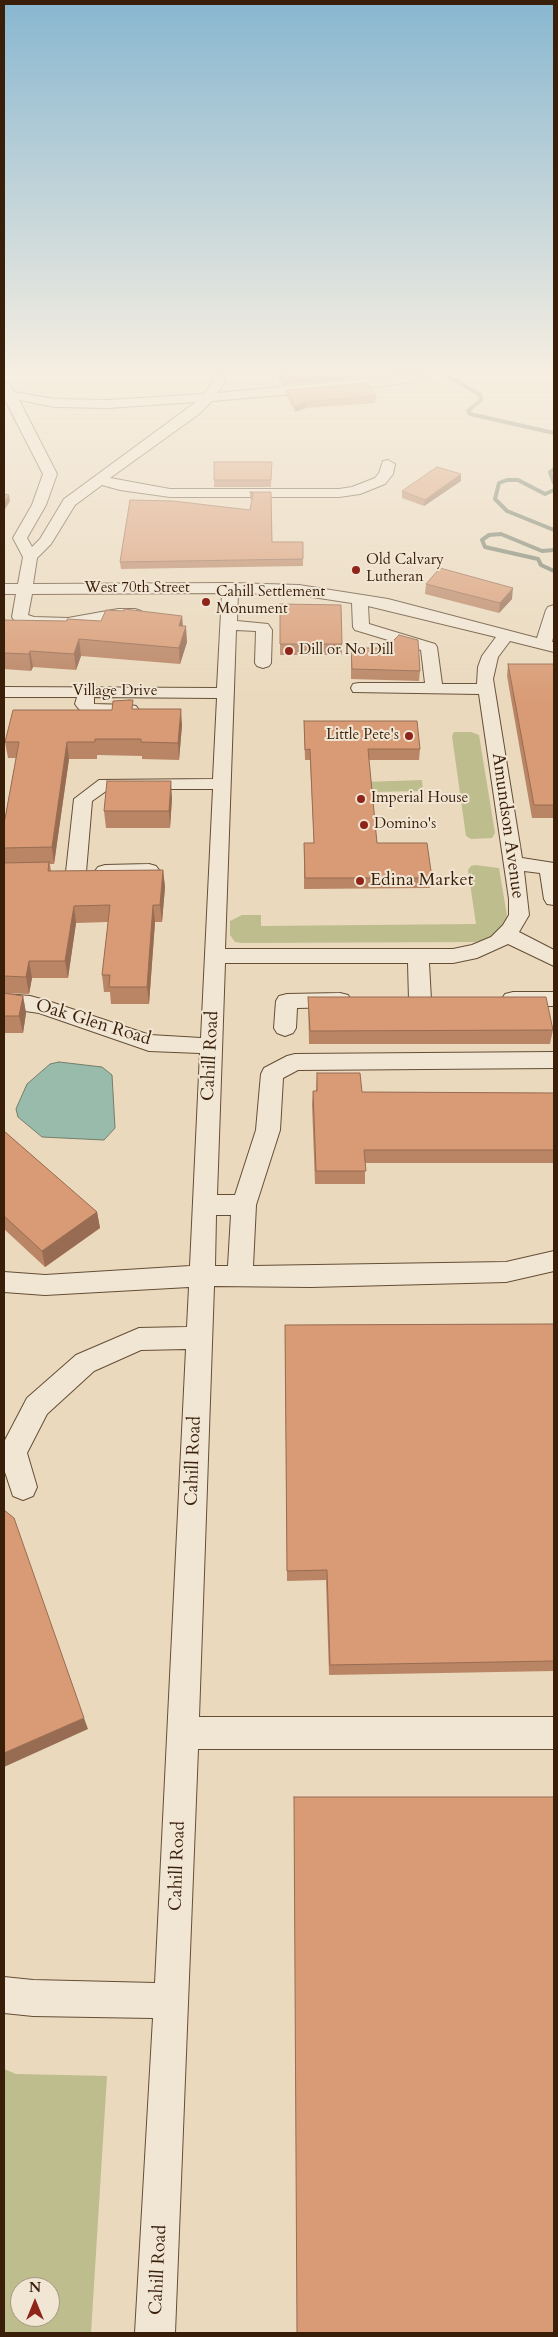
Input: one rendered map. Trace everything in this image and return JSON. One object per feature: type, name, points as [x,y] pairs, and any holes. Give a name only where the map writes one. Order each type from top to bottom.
[{"type":"street","points":[[30,557],[20,538],[39,505],[46,485]]},
{"type":"street","points":[[90,485],[69,502],[46,541],[30,557],[20,617],[24,621],[68,624],[118,614],[150,615]]},
{"type":"street","points":[[117,485],[170,493],[339,493],[355,491],[370,485]]},
{"type":"street","name":"West 70th Street","points":[[4,590],[230,588],[299,590],[360,601],[412,621],[501,641],[554,658]]},
{"type":"street","name":"Cahill Road","points":[[155,2333],[172,2001],[230,588]]},
{"type":"street","points":[[360,601],[361,628],[429,647],[434,688]]},
{"type":"street","points":[[548,646],[554,610]]},
{"type":"street","points":[[229,626],[262,627],[263,663]]},
{"type":"street","name":"West 70th Street","points":[[501,641],[548,646]]},
{"type":"street","name":"Amundson Avenue","points":[[216,956],[453,956],[477,951],[498,942],[506,934],[519,915],[519,899],[487,689],[486,667],[490,656],[501,641]]},
{"type":"street","points":[[359,688],[487,689]]},
{"type":"street","name":"Village Drive","points":[[4,692],[86,692],[84,704],[88,709],[108,711],[134,710],[142,706],[147,693],[227,693]]},
{"type":"street","points":[[149,870],[67,872],[83,798],[105,784],[223,784]]},
{"type":"street","points":[[514,863],[552,868],[554,899]]},
{"type":"street","points":[[506,934],[554,959]]},
{"type":"street","points":[[418,955],[420,1000]]},
{"type":"street","points":[[497,999],[554,999]]},
{"type":"street","points":[[285,1028],[287,1001],[363,1000]]},
{"type":"street","name":"Oak Glen Road","points":[[4,1001],[38,1005],[149,1043],[211,1046]]},
{"type":"street","points":[[240,1276],[244,1205],[268,1130],[272,1074],[295,1062],[554,1060]]},
{"type":"street","points":[[205,1204],[244,1205]]},
{"type":"street","points":[[4,1282],[45,1284],[202,1276],[310,1277],[506,1272],[554,1260]]},
{"type":"street","points":[[23,1487],[13,1452],[37,1406],[85,1363],[139,1339],[199,1338]]},
{"type":"street","points":[[183,1733],[554,1733]]},
{"type":"street","points":[[4,1995],[33,1998],[172,2001]]},
{"type":"green space","points":[[454,732],[471,732],[479,735],[495,833],[492,838],[471,839],[466,836],[452,736]]},
{"type":"green space","points":[[422,780],[423,791],[370,792],[364,782]]},
{"type":"green space","points":[[471,866],[499,868],[507,916],[505,924],[499,931],[489,938],[476,942],[242,943],[235,942],[230,935],[230,921],[242,915],[261,915],[261,926],[476,924],[468,870]]},
{"type":"green space","points":[[4,2069],[16,2074],[107,2076],[91,2333],[4,2333]]},
{"type":"shaded area","points":[[59,1062],[102,1067],[112,1075],[115,1128],[104,1140],[42,1137],[18,1117],[16,1109],[27,1084],[50,1064]]},
{"type":"building","points":[[411,485],[446,485],[425,500],[402,491]]},
{"type":"building","points":[[250,492],[271,492],[272,542],[303,542],[303,559],[120,562],[130,500],[173,501],[250,510],[253,493]]},
{"type":"building","points":[[4,494],[9,495],[4,502]]},
{"type":"building","points":[[440,568],[513,588],[500,603],[426,584]]},
{"type":"building","points":[[280,604],[341,605],[342,644],[280,644]]},
{"type":"building","points":[[124,609],[182,616],[179,626],[186,626],[179,648],[79,639],[74,654],[30,651],[29,654],[4,653],[5,620],[67,621],[67,619],[101,621],[106,610],[124,611]]},
{"type":"building","points":[[399,635],[418,640],[420,671],[352,669],[351,648],[385,648],[385,643],[391,643]]},
{"type":"building","points":[[508,664],[554,664],[554,805],[534,805]]},
{"type":"building","points":[[133,700],[132,709],[181,709],[178,743],[141,742],[141,739],[95,739],[95,742],[67,742],[52,847],[4,848],[4,824],[19,742],[5,742],[13,710],[112,710],[113,701]]},
{"type":"building","points":[[304,721],[417,721],[420,749],[368,749],[377,843],[427,843],[432,878],[305,878],[304,843],[314,843],[310,749],[305,750]]},
{"type":"building","points":[[107,781],[171,781],[169,811],[104,811]]},
{"type":"building","points":[[49,862],[48,871],[163,870],[160,905],[153,905],[147,987],[109,987],[110,975],[102,975],[110,905],[74,906],[65,961],[29,961],[26,977],[4,976],[4,863]]},
{"type":"building","points":[[4,993],[23,996],[19,1016],[4,1016]]},
{"type":"building","points":[[308,997],[546,997],[553,1030],[310,1031]]},
{"type":"building","points":[[317,1073],[360,1073],[362,1092],[554,1093],[554,1150],[364,1150],[366,1171],[316,1171],[313,1091],[317,1091]]},
{"type":"building","points":[[4,1131],[97,1212],[42,1251],[4,1216]]},
{"type":"building","points":[[554,1324],[554,1661],[330,1665],[327,1570],[287,1571],[285,1325]]},
{"type":"building","points":[[4,1510],[14,1518],[84,1718],[4,1753]]},
{"type":"building","points":[[294,1797],[554,1797],[554,2333],[297,2333]]},
{"type":"waterway","points":[[498,485],[495,499],[507,511],[554,530]]},
{"type":"waterway","points":[[528,485],[545,494],[554,490]]},
{"type":"waterway","points":[[554,550],[542,551],[501,534],[489,535],[482,540],[485,547],[538,559],[541,565],[554,571]]},
{"type":"place","name":"Old Calvary Lutheran","points":[[356,570]]},
{"type":"place","name":"Cahill Settlement Monument","points":[[206,602]]},
{"type":"place","name":"Dill or No Dill","points":[[289,651]]},
{"type":"place","name":"Little Pete's","points":[[409,736]]},
{"type":"place","name":"Imperial House","points":[[361,799]]},
{"type":"place","name":"Domino's","points":[[364,825]]},
{"type":"place","name":"Edina Market","points":[[360,881]]}]
